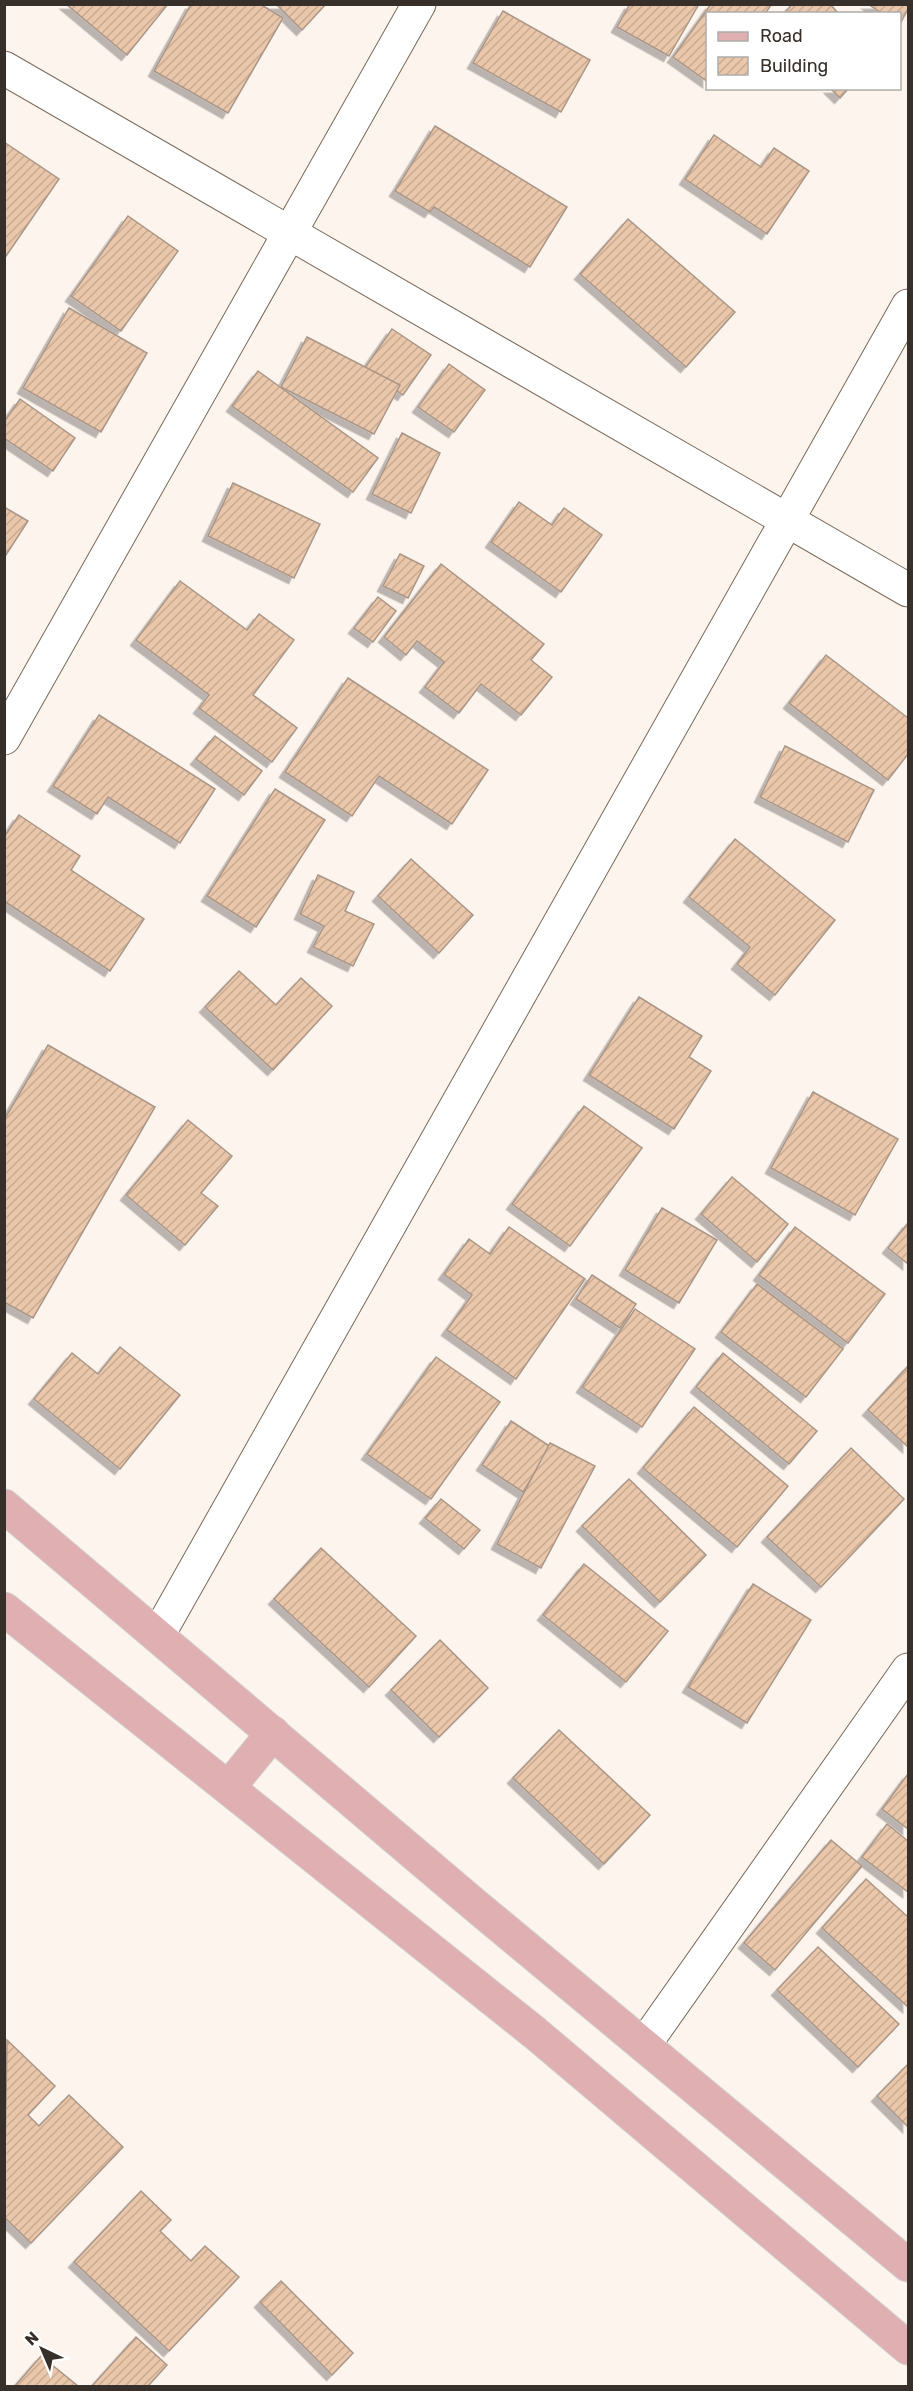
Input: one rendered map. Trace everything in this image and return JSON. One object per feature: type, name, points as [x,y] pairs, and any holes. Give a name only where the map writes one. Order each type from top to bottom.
[{"type":"main road","points":[[4,1506],[909,2265]]},
{"type":"main road","points":[[4,1609],[535,2033],[909,2348]]},
{"type":"main road","points":[[229,1787],[273,1733]]},
{"type":"street","points":[[5,736],[418,4]]},
{"type":"street","points":[[4,68],[909,590]]},
{"type":"street","points":[[158,1635],[786,519],[909,306]]},
{"type":"street","points":[[644,2045],[909,1670]]},
{"type":"building","points":[[66,4],[168,4],[127,55]]},
{"type":"building","points":[[191,4],[260,4],[283,18],[228,113],[154,71]]},
{"type":"building","points":[[276,4],[326,4],[302,30]]},
{"type":"building","points":[[630,4],[699,4],[669,56],[617,27]]},
{"type":"building","points":[[711,4],[771,5],[766,12],[706,12],[706,81],[673,57]]},
{"type":"building","points":[[792,4],[830,4],[837,12],[786,12]]},
{"type":"building","points":[[868,4],[908,4],[908,9],[901,22],[901,12],[880,12]]},
{"type":"building","points":[[503,11],[590,60],[561,112],[473,63]]},
{"type":"building","points":[[832,90],[847,90],[840,98]]},
{"type":"building","points":[[435,126],[567,207],[530,267],[434,207],[430,212],[395,191]]},
{"type":"building","points":[[714,135],[761,167],[774,148],[809,171],[767,234],[685,179]]},
{"type":"building","points":[[4,142],[59,179],[4,259]]},
{"type":"building","points":[[128,216],[178,251],[121,331],[71,296]]},
{"type":"building","points":[[628,219],[735,312],[686,367],[580,274]]},
{"type":"building","points":[[69,308],[147,353],[101,432],[23,388]]},
{"type":"building","points":[[392,329],[431,355],[403,395],[364,369]]},
{"type":"building","points":[[307,337],[400,385],[374,434],[281,387]]},
{"type":"building","points":[[449,364],[485,390],[454,432],[418,407]]},
{"type":"building","points":[[258,371],[378,458],[353,492],[232,406]]},
{"type":"building","points":[[20,399],[75,438],[53,471],[4,438],[4,422]]},
{"type":"building","points":[[402,433],[440,453],[411,513],[372,494]]},
{"type":"building","points":[[233,483],[320,524],[294,578],[208,536]]},
{"type":"building","points":[[519,502],[552,525],[564,508],[602,535],[561,592],[491,542]]},
{"type":"building","points":[[4,507],[28,521],[4,558]]},
{"type":"building","points":[[400,554],[424,566],[408,598],[383,586]]},
{"type":"building","points":[[441,564],[544,644],[531,660],[552,677],[521,715],[481,684],[459,713],[425,687],[444,662],[417,641],[406,655],[384,637]]},
{"type":"building","points":[[180,581],[247,630],[259,614],[294,640],[253,695],[297,728],[272,762],[199,708],[209,695],[136,640]]},
{"type":"building","points":[[378,597],[396,611],[373,642],[354,628]]},
{"type":"building","points":[[826,655],[908,718],[908,754],[888,780],[789,703]]},
{"type":"building","points":[[348,678],[488,770],[452,824],[379,776],[352,816],[285,772]]},
{"type":"building","points":[[99,715],[215,789],[180,843],[108,797],[97,814],[53,786]]},
{"type":"building","points":[[215,736],[262,771],[244,795],[196,759]]},
{"type":"building","points":[[785,746],[874,790],[848,842],[760,797]]},
{"type":"building","points":[[275,789],[325,820],[256,927],[207,896]]},
{"type":"building","points":[[19,815],[80,856],[71,870],[144,919],[110,971],[4,901],[4,837]]},
{"type":"building","points":[[735,839],[835,920],[775,995],[737,964],[750,947],[689,897]]},
{"type":"building","points":[[411,859],[473,915],[439,953],[378,896]]},
{"type":"building","points":[[318,875],[354,892],[345,911],[374,924],[353,966],[313,947],[324,926],[300,914]]},
{"type":"building","points":[[239,971],[276,1005],[301,978],[332,1006],[273,1070],[205,1007]]},
{"type":"building","points":[[639,997],[702,1036],[689,1057],[711,1071],[674,1129],[589,1075]]},
{"type":"building","points":[[48,1045],[155,1107],[33,1318],[4,1302],[4,1120]]},
{"type":"building","points":[[813,1092],[898,1139],[855,1215],[771,1168]]},
{"type":"building","points":[[584,1106],[642,1148],[570,1246],[512,1204]]},
{"type":"building","points":[[188,1120],[232,1156],[201,1193],[218,1206],[185,1245],[126,1195]]},
{"type":"building","points":[[732,1177],[788,1224],[757,1262],[701,1214]]},
{"type":"building","points":[[662,1208],[717,1240],[679,1303],[625,1270]]},
{"type":"building","points":[[908,1223],[908,1264],[888,1248]]},
{"type":"building","points":[[509,1227],[585,1279],[516,1379],[447,1330],[472,1295],[444,1274],[469,1239],[490,1254]]},
{"type":"building","points":[[795,1227],[885,1294],[848,1343],[759,1275]]},
{"type":"building","points":[[592,1275],[636,1304],[620,1328],[576,1299]]},
{"type":"building","points":[[757,1284],[843,1349],[806,1397],[721,1332]]},
{"type":"building","points":[[635,1309],[695,1349],[642,1427],[582,1387]]},
{"type":"building","points":[[120,1347],[180,1395],[120,1469],[34,1399],[72,1353],[98,1374]]},
{"type":"building","points":[[723,1353],[817,1431],[789,1464],[696,1387]]},
{"type":"building","points":[[436,1357],[500,1402],[431,1499],[367,1454]]},
{"type":"building","points":[[908,1366],[908,1447],[868,1410]]},
{"type":"building","points":[[694,1407],[788,1486],[737,1547],[643,1468]]},
{"type":"building","points":[[511,1421],[551,1447],[523,1492],[482,1465]]},
{"type":"building","points":[[550,1443],[595,1466],[541,1568],[497,1544]]},
{"type":"building","points":[[851,1448],[904,1499],[821,1587],[767,1537]]},
{"type":"building","points":[[629,1479],[706,1555],[660,1602],[582,1526]]},
{"type":"building","points":[[441,1499],[480,1530],[464,1549],[425,1518]]},
{"type":"building","points":[[321,1548],[416,1636],[369,1687],[274,1599]]},
{"type":"building","points":[[584,1564],[668,1631],[626,1682],[543,1615]]},
{"type":"building","points":[[753,1584],[811,1620],[747,1723],[688,1687]]},
{"type":"building","points":[[440,1640],[488,1688],[439,1737],[391,1690]]},
{"type":"building","points":[[559,1730],[650,1815],[604,1864],[513,1778]]},
{"type":"building","points":[[908,1774],[908,1829],[882,1809]]},
{"type":"building","points":[[887,1824],[908,1841],[908,1892],[862,1857]]},
{"type":"building","points":[[831,1840],[862,1866],[775,1970],[744,1943]]},
{"type":"building","points":[[866,1879],[908,1917],[908,2007],[822,1928]]},
{"type":"building","points":[[818,1947],[899,2024],[858,2067],[777,1990]]},
{"type":"building","points":[[7,2040],[55,2086],[28,2115],[39,2126],[69,2095],[123,2147],[31,2243],[4,2217]]},
{"type":"building","points":[[908,2064],[908,2127],[877,2096]]},
{"type":"building","points":[[141,2191],[171,2220],[160,2231],[191,2261],[205,2246],[239,2277],[169,2351],[74,2262]]},
{"type":"building","points":[[281,2281],[353,2353],[332,2375],[260,2302]]},
{"type":"building","points":[[136,2337],[167,2365],[148,2386],[92,2386]]},
{"type":"building","points":[[41,2356],[78,2386],[15,2386]]}]
